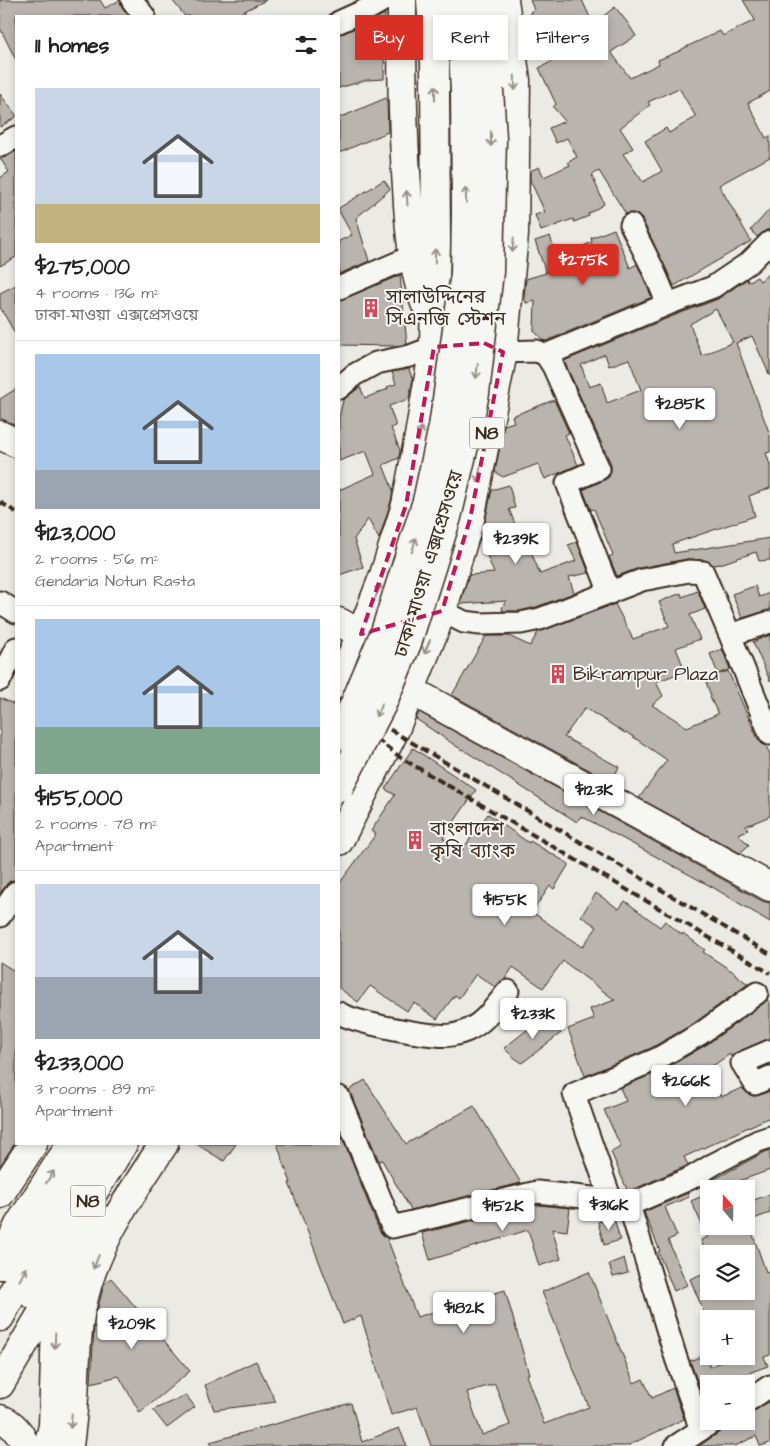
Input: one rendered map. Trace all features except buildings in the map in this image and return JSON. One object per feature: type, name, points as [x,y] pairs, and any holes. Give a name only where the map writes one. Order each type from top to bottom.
[{"type":"main road","points":[[402,0],[402,110],[409,221],[413,256],[434,339]]},
{"type":"main road","points":[[340,679],[350,628],[384,575],[406,505],[420,436],[434,339],[436,246],[435,64],[431,0]]},
{"type":"main road","name":"ঢাকা-মাওয়া এক্সপ্রেসওয়ে","points":[[340,785],[382,704],[407,643],[447,517],[465,442],[474,393],[489,272],[492,138],[463,47],[458,0]]},
{"type":"main road","name":"ঢাকা-মাওয়া এক্সপ্রেসওয়ে","points":[[340,734],[386,632],[427,501],[443,427],[464,274],[466,211],[477,91],[480,0]]},
{"type":"main road","name":"N8","points":[[340,839],[394,732],[442,611],[470,519],[503,352],[514,234],[516,80],[504,0]]},
{"type":"main road","points":[[0,435],[15,443]]},
{"type":"main road","points":[[350,628],[410,690],[770,886]]},
{"type":"main road","points":[[0,1194],[32,1145]]},
{"type":"main road","points":[[0,1265],[10,1232],[70,1145]]},
{"type":"main road","name":"N8","points":[[0,1317],[61,1202],[95,1145]]},
{"type":"main road","name":"N8","points":[[0,1360],[53,1258],[122,1145]]},
{"type":"main road","points":[[0,1384],[57,1288],[146,1145]]},
{"type":"main road","name":"N8","points":[[69,1446],[74,1400],[77,1332],[88,1282],[100,1253],[128,1198],[163,1145]]},
{"type":"main road","points":[[10,1232],[61,1202]]},
{"type":"main road","points":[[48,1446],[53,1426],[57,1288],[53,1258]]},
{"type":"main road","points":[[0,1419],[16,1430],[25,1446]]},
{"type":"street","points":[[132,0],[143,15]]},
{"type":"street","points":[[340,22],[384,0]]},
{"type":"street","points":[[0,146],[15,138]]},
{"type":"street","points":[[631,225],[668,304]]},
{"type":"street","points":[[546,355],[712,287],[750,262],[770,242]]},
{"type":"street","points":[[340,288],[413,256]]},
{"type":"street","points":[[340,387],[354,375],[376,363],[410,356],[434,339],[484,343],[503,352],[537,351],[546,355],[553,366],[599,469],[567,483],[610,593]]},
{"type":"street","points":[[350,628],[442,611],[464,622],[480,624],[521,623],[540,620],[642,580],[689,571],[703,572],[770,734]]},
{"type":"street","points":[[0,602],[15,611]]},
{"type":"street","points":[[730,635],[770,622]]},
{"type":"street","points":[[4,679],[15,651]]},
{"type":"street","points":[[0,916],[15,894]]},
{"type":"street","points":[[340,1014],[387,1027],[431,1034],[452,1035],[470,1029],[488,1015],[508,991]]},
{"type":"street","points":[[700,1419],[696,1415],[620,1202],[574,1094],[657,1059],[700,1034],[756,993]]},
{"type":"street","points":[[770,1051],[742,1063],[755,1084],[770,1077]]},
{"type":"street","points":[[340,1099],[392,1227],[537,1192],[620,1202],[691,1178],[740,1150],[770,1137]]},
{"type":"street","points":[[755,1396],[770,1386]]},
{"type":"street","points":[[676,1446],[700,1430]]},
{"type":"highlighted area","points":[[484,343],[503,352],[470,519],[442,611],[361,634],[406,505],[434,347]]},
{"type":"railway","points":[[0,502],[15,511]]},
{"type":"railway","points":[[340,699],[770,954]]},
{"type":"railway","points":[[340,710],[401,758],[770,973]]},
{"type":"place","name":"সালাউদ্দিনের সিএনজি স্টেশন","points":[[371,308]]},
{"type":"place","name":"Bikrampur Plaza","points":[[558,674]]},
{"type":"place","name":"বাংলাদেশ কৃষি ব্যাংক","points":[[415,840]]}]
